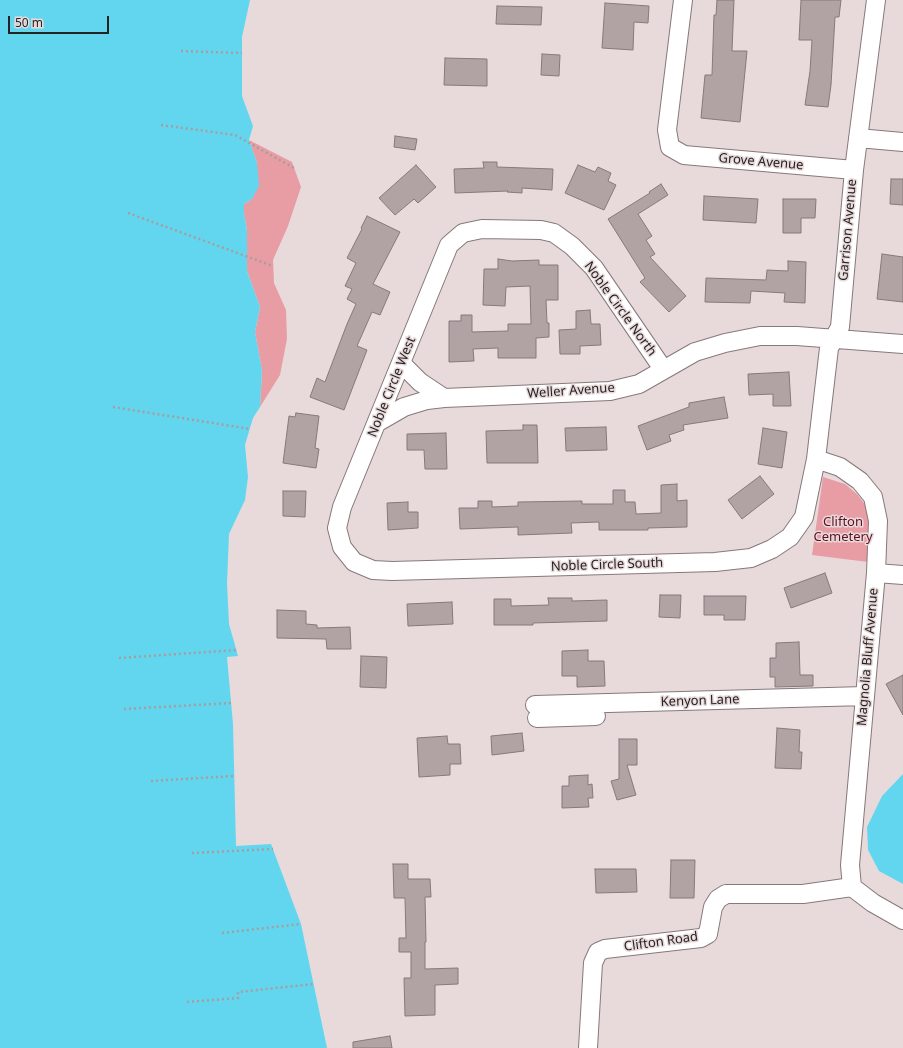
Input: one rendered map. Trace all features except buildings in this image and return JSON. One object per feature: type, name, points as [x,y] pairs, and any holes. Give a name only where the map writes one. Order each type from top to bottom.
[{"type":"street","name":"Grove Avenue","points":[[683,0],[667,130],[670,147],[684,155],[854,170]]},
{"type":"street","name":"Garrison Avenue","points":[[816,459],[829,348],[840,327],[854,170],[876,0]]},
{"type":"street","points":[[858,138],[903,142]]},
{"type":"street","name":"Noble Circle North","points":[[463,233],[482,229],[541,230],[554,232],[572,246],[594,268],[663,369]]},
{"type":"street","name":"Noble Circle West","points":[[342,547],[337,528],[342,507],[378,422],[448,245],[463,233]]},
{"type":"street","name":"Weller Avenue","points":[[378,422],[404,407],[427,400],[610,391],[639,384],[695,352],[725,343],[760,336],[833,338],[903,344]]},
{"type":"street","points":[[402,362],[420,382],[444,398]]},
{"type":"street","name":"Noble Circle South","points":[[342,547],[354,562],[373,570],[392,571],[708,562],[751,558],[772,549],[790,538],[804,517],[816,459]]},
{"type":"street","name":"Magnolia Bluff Avenue","points":[[816,459],[840,467],[860,481],[874,497],[878,521],[876,573],[850,865],[852,887]]},
{"type":"street","points":[[876,573],[903,575]]},
{"type":"street","points":[[536,712],[864,701]]},
{"type":"street","points":[[852,887],[873,903],[903,920]]},
{"type":"street","name":"Clifton Road","points":[[588,1048],[592,963],[598,952],[605,949],[701,938],[708,934],[714,907],[718,899],[726,894],[803,894],[852,887]]},
{"type":"path","points":[[181,51],[242,53]]},
{"type":"path","points":[[160,125],[235,135],[294,168]]},
{"type":"path","points":[[128,213],[273,266]]},
{"type":"path","points":[[112,407],[250,429]]},
{"type":"path","points":[[119,658],[237,650]]},
{"type":"path","points":[[124,709],[232,704]]},
{"type":"path","points":[[151,781],[234,776]]},
{"type":"path","points":[[192,854],[273,849]]},
{"type":"path","points":[[222,933],[301,924]]},
{"type":"path","points":[[187,1002],[238,998],[238,992],[314,984]]},
{"type":"green space","points":[[249,140],[292,162],[301,187],[288,226],[273,260],[274,283],[286,310],[287,339],[280,375],[260,407],[262,371],[255,332],[260,307],[247,271],[247,231],[244,213],[244,204],[252,199],[257,163]]},
{"type":"green space","name":"Clifton Cemetery","points":[[823,477],[845,484],[858,495],[866,506],[871,528],[868,562],[812,555]]},
{"type":"water","points":[[0,0],[250,0],[242,37],[242,96],[253,126],[249,140],[257,163],[259,186],[252,199],[244,204],[244,213],[247,231],[247,271],[260,307],[255,332],[262,371],[260,407],[253,418],[245,445],[248,477],[245,500],[229,534],[227,583],[229,624],[238,656],[227,657],[233,724],[236,846],[271,844],[301,924],[327,1048],[0,1048]]},
{"type":"water","points":[[903,774],[903,884],[879,871],[868,850],[867,827],[882,796]]}]
